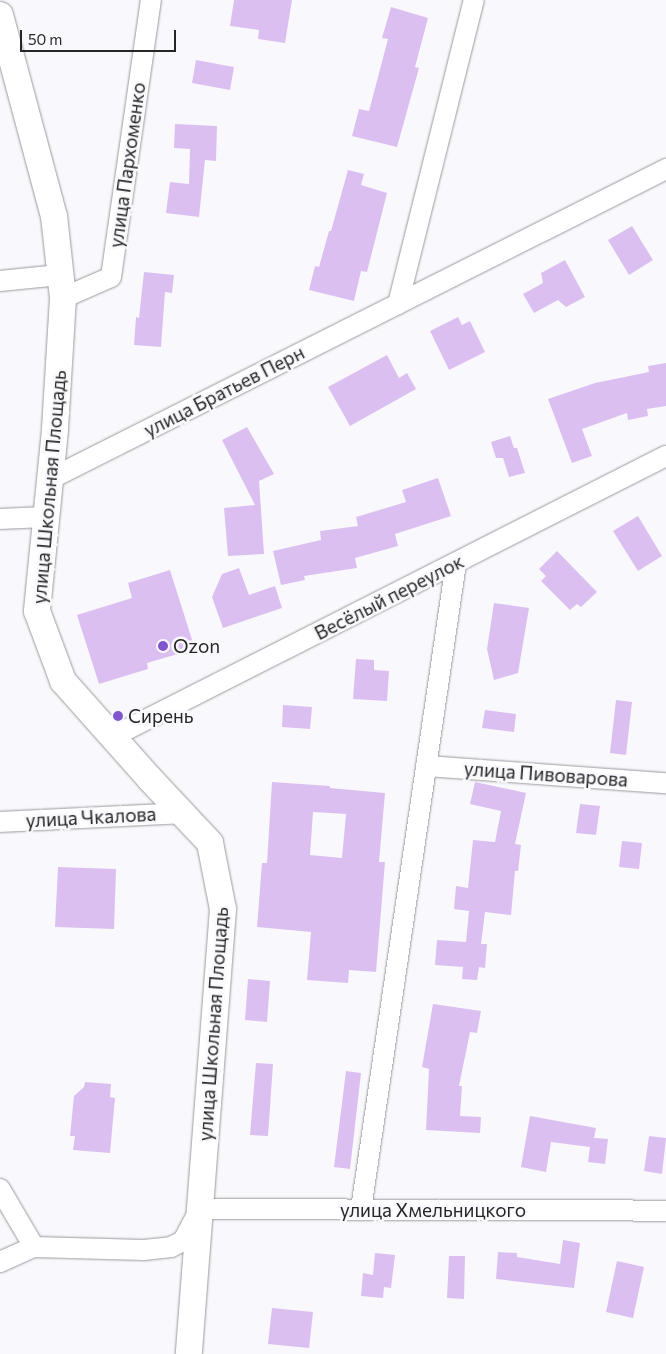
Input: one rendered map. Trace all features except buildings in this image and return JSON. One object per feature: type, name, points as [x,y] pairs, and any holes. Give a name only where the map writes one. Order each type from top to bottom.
[{"type":"main road","name":"улица Школьная Площадь","points":[[0,15],[54,216],[62,286],[50,479],[37,610],[63,681],[210,843],[223,908],[189,1354]]},
{"type":"street","name":"улица Пархоменко","points":[[62,286],[112,277],[151,0]]},
{"type":"street","points":[[398,304],[474,0]]},
{"type":"street","name":"улица Братьев Перн","points":[[50,479],[666,169]]},
{"type":"street","points":[[0,281],[62,286]]},
{"type":"street","name":"Весёлый переулок","points":[[112,737],[666,456]]},
{"type":"street","points":[[0,519],[46,517]]},
{"type":"street","points":[[361,1209],[456,563]]},
{"type":"street","name":"улица Пивоварова","points":[[426,766],[666,783]]},
{"type":"street","name":"улица Чкалова","points":[[0,822],[181,813]]},
{"type":"street","points":[[0,1189],[34,1248]]},
{"type":"street","points":[[0,1262],[34,1248],[144,1250],[171,1247],[183,1241],[200,1209]]},
{"type":"street","name":"улица Хмельницкого","points":[[200,1209],[666,1210]]},
{"type":"place","name":"Ozon","points":[[163,646]]},
{"type":"place","name":"Сирень","points":[[118,716]]}]
